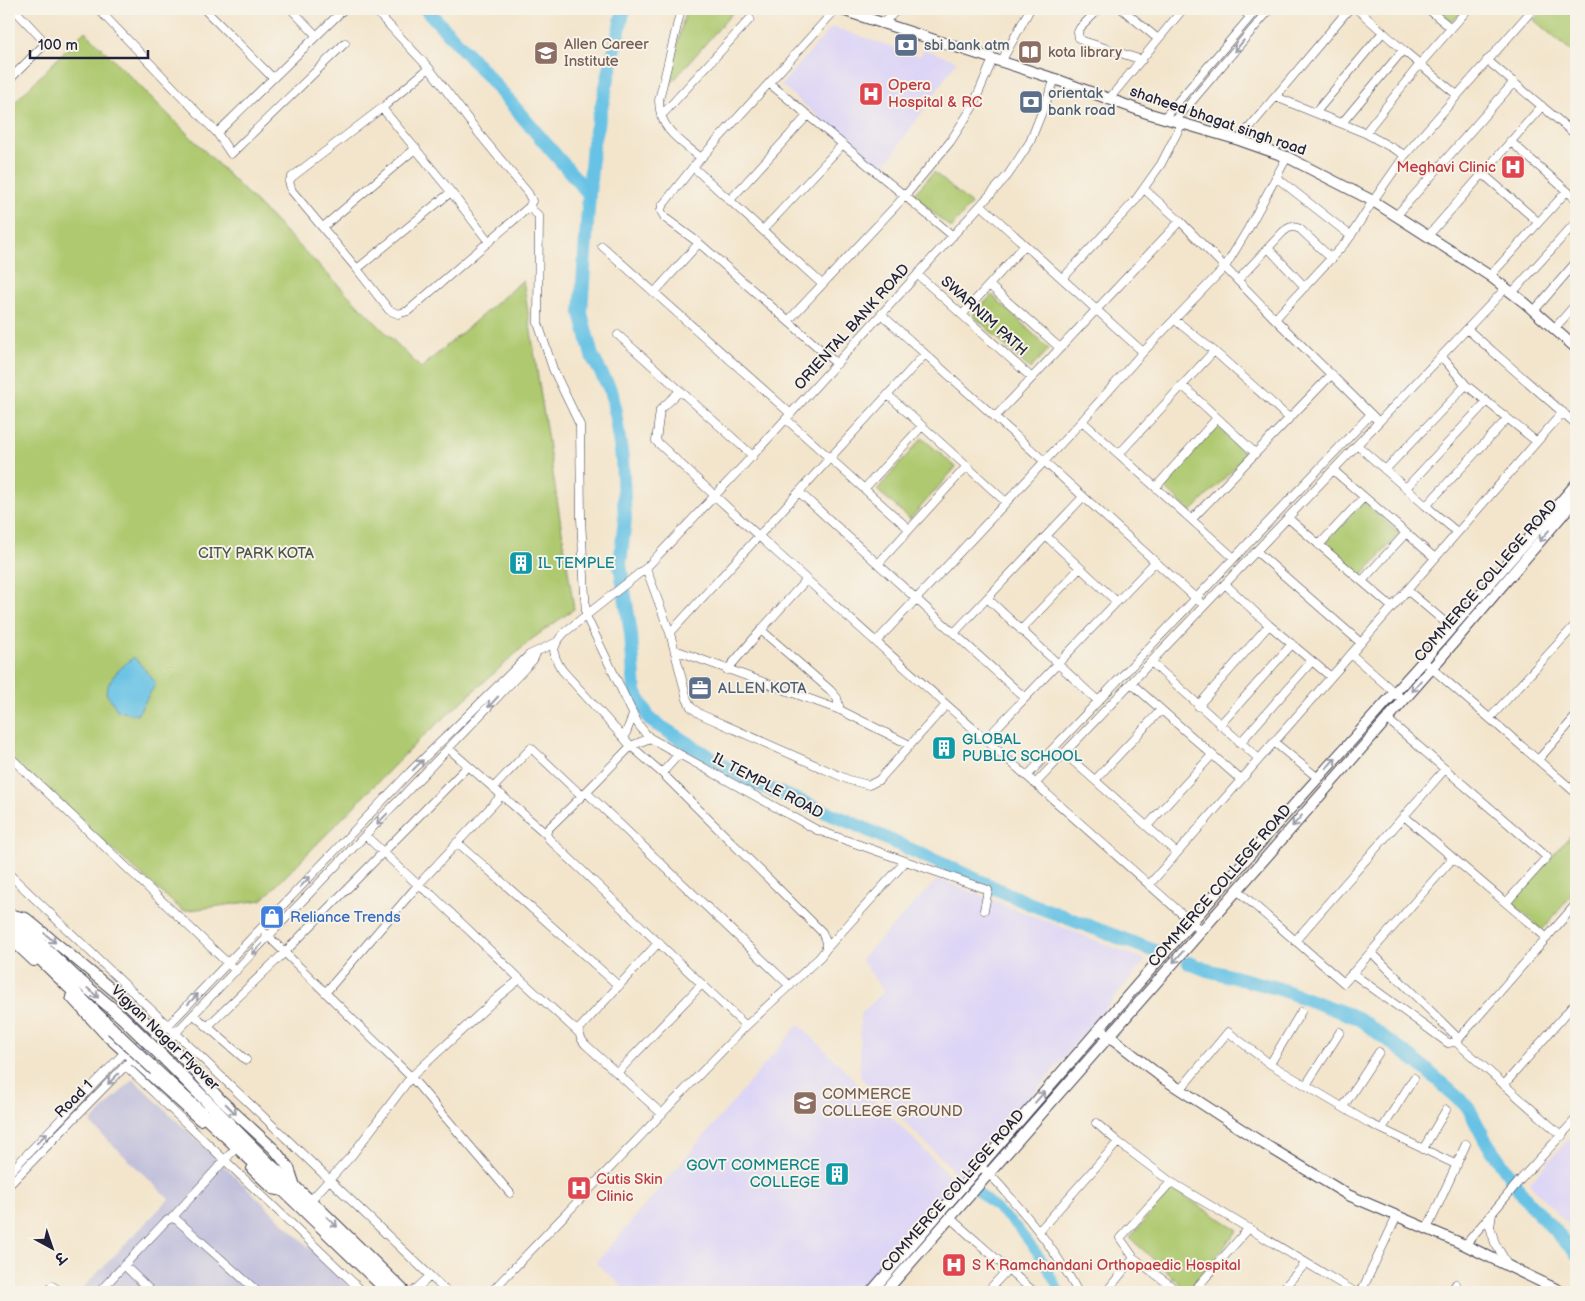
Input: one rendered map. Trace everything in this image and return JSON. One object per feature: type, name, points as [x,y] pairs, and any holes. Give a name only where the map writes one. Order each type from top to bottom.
[{"type":"main road","name":"Vigyan Nagar Flyover","points":[[9,914],[75,977],[122,1017],[166,1060],[266,1167]]},
{"type":"main road","name":"Vigyan Nagar Flyover","points":[[9,928],[155,1070],[291,1190]]},
{"type":"main road","points":[[291,1190],[310,1201],[404,1292]]},
{"type":"main road","points":[[291,1190],[389,1292]]},
{"type":"street","points":[[98,9],[217,133],[232,154],[344,43]]},
{"type":"street","points":[[204,9],[272,78]]},
{"type":"street","points":[[291,9],[316,35]]},
{"type":"street","points":[[217,133],[344,9]]},
{"type":"street","points":[[374,9],[429,68],[528,193],[532,201],[529,207],[408,311],[398,314],[389,310],[292,192],[289,182],[429,68]]},
{"type":"street","points":[[681,9],[659,100],[661,116],[664,125],[702,158]]},
{"type":"street","points":[[837,364],[699,244],[665,218],[660,211],[693,167],[838,9]]},
{"type":"street","name":"shaheed bhagat singh road","points":[[838,9],[1287,157],[1372,201],[1490,276],[1576,346]]},
{"type":"street","points":[[882,24],[898,9]]},
{"type":"street","points":[[788,321],[905,196],[950,142],[972,108],[997,60],[1030,9]]},
{"type":"street","points":[[1098,9],[1080,28],[1078,32],[1079,38],[1142,60]]},
{"type":"street","points":[[1122,9],[1158,39]]},
{"type":"street","points":[[1109,99],[1183,9]]},
{"type":"street","points":[[1242,9],[1250,17]]},
{"type":"street","points":[[1164,118],[1257,9]]},
{"type":"street","points":[[1063,278],[1134,202],[1161,164],[1178,122],[1270,9]]},
{"type":"street","points":[[1239,140],[1349,9]]},
{"type":"street","points":[[1357,9],[1456,95]]},
{"type":"street","points":[[1428,9],[1451,28]]},
{"type":"street","points":[[1364,133],[1468,9]]},
{"type":"street","points":[[1275,319],[1332,259],[1351,236],[1372,201],[1404,155],[1533,9]]},
{"type":"street","points":[[9,80],[44,45],[42,39],[18,10]]},
{"type":"street","points":[[661,116],[750,19]]},
{"type":"street","points":[[1316,112],[1384,32]]},
{"type":"street","points":[[1342,123],[1403,50]]},
{"type":"street","points":[[1487,60],[1576,135]]},
{"type":"street","name":"ORIENTAL BANK ROAD","points":[[163,1038],[167,1026],[410,772],[529,655],[555,643],[565,632],[643,571],[753,456],[1008,175],[1030,142],[1055,80]]},
{"type":"street","points":[[1396,216],[1514,82]]},
{"type":"street","points":[[769,83],[953,236]]},
{"type":"street","points":[[1276,97],[1342,123],[1404,155]]},
{"type":"street","points":[[1428,236],[1542,106]]},
{"type":"street","points":[[382,108],[416,148],[489,242]]},
{"type":"street","points":[[730,200],[808,115]]},
{"type":"street","points":[[1510,141],[1576,199]]},
{"type":"street","points":[[763,230],[843,144]]},
{"type":"street","points":[[323,228],[416,148]]},
{"type":"street","points":[[876,642],[1143,352],[1225,267],[1287,157]]},
{"type":"street","points":[[693,167],[822,284]]},
{"type":"street","points":[[1482,174],[1538,222]]},
{"type":"street","points":[[1276,177],[1351,236]]},
{"type":"street","points":[[1144,189],[1180,221],[1379,422]]},
{"type":"street","points":[[1490,276],[1567,191]]},
{"type":"street","points":[[357,269],[451,192]]},
{"type":"street","points":[[981,205],[1143,352]]},
{"type":"street","points":[[529,207],[539,216],[538,324],[553,369],[580,425],[581,518],[586,616]]},
{"type":"street","points":[[995,417],[1180,221]]},
{"type":"street","points":[[1035,784],[1467,329],[1509,290],[1576,222]]},
{"type":"street","points":[[1238,280],[1288,228],[1295,226],[1332,259]]},
{"type":"street","points":[[654,293],[699,244]]},
{"type":"street","points":[[962,315],[1025,245]]},
{"type":"street","points":[[602,246],[909,530]]},
{"type":"street","points":[[1268,248],[1305,287]]},
{"type":"street","points":[[1534,311],[1576,262]]},
{"type":"street","name":"SWARNIM PATH","points":[[918,275],[1032,378]]},
{"type":"street","points":[[989,284],[1060,348]]},
{"type":"street","points":[[1554,329],[1576,304]]},
{"type":"street","points":[[882,315],[1204,606]]},
{"type":"street","points":[[1175,320],[1214,351],[1289,418]]},
{"type":"street","points":[[1467,329],[1576,424]]},
{"type":"street","points":[[618,335],[753,456]]},
{"type":"street","points":[[1119,454],[1214,351]]},
{"type":"street","points":[[670,633],[925,354]]},
{"type":"street","points":[[1442,357],[1466,384],[1486,402],[1537,442]]},
{"type":"street","points":[[1192,519],[1332,374]]},
{"type":"street","points":[[1385,470],[1466,384]]},
{"type":"street","points":[[1182,386],[1255,453]]},
{"type":"street","points":[[680,391],[660,410],[656,441],[876,642],[1201,931]]},
{"type":"street","points":[[888,395],[1006,502]]},
{"type":"street","points":[[1406,488],[1486,402]]},
{"type":"street","points":[[1149,885],[1563,412]]},
{"type":"street","points":[[1027,776],[1371,414]]},
{"type":"street","points":[[1156,487],[1217,418]]},
{"type":"street","points":[[1426,506],[1507,419]]},
{"type":"street","points":[[1082,420],[1234,558]]},
{"type":"street","points":[[864,489],[922,426]]},
{"type":"street","points":[[1357,445],[1457,532]]},
{"type":"street","points":[[878,564],[967,466]]},
{"type":"street","points":[[1333,470],[1435,558]]},
{"type":"street","points":[[871,1292],[1318,778],[1395,692],[1428,664],[1452,628],[1576,484]]},
{"type":"street","points":[[799,492],[1025,698]]},
{"type":"street","points":[[954,633],[1083,497]]},
{"type":"street","points":[[1319,545],[1364,497]]},
{"type":"street","name":"COMMERCE COLLEGE ROAD","points":[[885,1292],[1404,700],[1428,664],[1576,499]]},
{"type":"street","points":[[1288,518],[1392,607]]},
{"type":"street","points":[[1362,582],[1406,533]]},
{"type":"street","points":[[1046,536],[1117,602]]},
{"type":"street","points":[[1256,551],[1361,643]]},
{"type":"street","points":[[986,740],[1155,562]]},
{"type":"street","points":[[1021,630],[1080,568]]},
{"type":"street","points":[[643,571],[670,633],[686,698],[691,707],[700,714],[849,780],[868,785],[879,780],[946,704]]},
{"type":"street","points":[[727,670],[807,579]]},
{"type":"street","points":[[1225,584],[1269,625],[1331,677]]},
{"type":"street","points":[[1407,590],[1452,628]]},
{"type":"street","points":[[987,598],[1098,701]]},
{"type":"street","name":"IL TEMPLE ROAD","points":[[586,616],[632,715],[650,738],[817,830],[988,890],[984,910]]},
{"type":"street","points":[[1490,718],[1576,624]]},
{"type":"street","points":[[1198,706],[1269,625]]},
{"type":"street","points":[[761,630],[830,690],[837,698],[840,710]]},
{"type":"street","points":[[555,643],[554,658],[562,670],[630,746],[662,773],[822,932],[826,942],[826,949]]},
{"type":"street","points":[[1220,725],[1292,644]]},
{"type":"street","points":[[675,650],[840,710],[910,745]]},
{"type":"street","points":[[163,1038],[175,1034],[269,937],[533,660],[537,652]]},
{"type":"street","points":[[1351,654],[1404,700]]},
{"type":"street","points":[[1240,743],[1312,661]]},
{"type":"street","points":[[1151,662],[1259,759]]},
{"type":"street","points":[[1428,664],[1576,793]]},
{"type":"street","points":[[1131,683],[1241,780]]},
{"type":"street","points":[[1095,780],[1161,710]]},
{"type":"street","points":[[624,738],[632,715]]},
{"type":"street","points":[[1538,760],[1576,716]]},
{"type":"street","points":[[1387,719],[1547,857],[1506,903]]},
{"type":"street","points":[[546,834],[548,829],[630,746],[650,738]]},
{"type":"street","points":[[1274,742],[1318,778]]},
{"type":"street","points":[[493,788],[531,748],[584,794],[790,986]]},
{"type":"street","points":[[449,749],[546,834],[746,1026]]},
{"type":"street","points":[[1064,753],[1177,852]]},
{"type":"street","points":[[662,773],[679,754]]},
{"type":"street","points":[[1147,826],[1212,755]]},
{"type":"street","points":[[9,756],[236,971]]},
{"type":"street","points":[[207,1027],[285,952],[468,766]]},
{"type":"street","points":[[1295,941],[1445,769]]},
{"type":"street","points":[[326,992],[418,885],[502,795]]},
{"type":"street","points":[[1404,816],[1547,938]]},
{"type":"street","points":[[366,836],[579,1033]]},
{"type":"street","points":[[457,842],[619,986]]},
{"type":"street","points":[[1237,890],[1344,983],[1453,858]]},
{"type":"street","points":[[491,1292],[746,1026],[820,957],[906,861]]},
{"type":"street","points":[[9,874],[447,1292]]},
{"type":"street","points":[[1352,973],[1448,1043],[1458,1040],[1576,904]]},
{"type":"street","points":[[9,914],[26,918],[115,992],[163,1038],[251,1129],[274,1149],[289,1168],[291,1190],[273,1188],[128,1059]]},
{"type":"street","points":[[9,928],[16,944],[65,990],[224,1160],[363,1292]]},
{"type":"street","points":[[261,929],[411,1077],[510,1193]]},
{"type":"street","points":[[659,942],[580,1028],[579,1033],[580,1039],[585,1044],[662,1114]]},
{"type":"street","points":[[1371,952],[1458,1040],[1562,1136]]},
{"type":"street","points":[[310,1201],[352,1156],[411,1077],[520,979]]},
{"type":"street","points":[[618,1072],[702,984]]},
{"type":"street","points":[[1504,1084],[1576,1002]]},
{"type":"street","points":[[1270,1064],[1301,1012]]},
{"type":"street","points":[[194,1014],[246,1060]]},
{"type":"street","points":[[1099,1028],[1164,1080],[1348,1195],[1465,1245],[1562,1292]]},
{"type":"street","points":[[1180,1090],[1228,1032],[1270,1064],[1343,1107],[1382,1129],[1457,1165]]},
{"type":"street","points":[[1306,1085],[1340,1032]]},
{"type":"street","name":"Road 1","points":[[9,1173],[128,1059],[163,1038]]},
{"type":"street","points":[[1343,1107],[1379,1052]]},
{"type":"street","name":"Road 1","points":[[9,1185],[128,1059]]},
{"type":"street","points":[[1382,1129],[1414,1078]]},
{"type":"street","points":[[1423,1149],[1446,1110]]},
{"type":"street","points":[[251,1129],[262,1117]]},
{"type":"street","points":[[1465,1245],[1521,1179],[1576,1119]]},
{"type":"street","points":[[1096,1123],[1171,1182],[1355,1292]]},
{"type":"street","points":[[274,1149],[284,1138]]},
{"type":"street","points":[[1039,1231],[1118,1142]]},
{"type":"street","points":[[1427,1229],[1466,1144]]},
{"type":"street","points":[[99,1292],[166,1221],[172,1218],[233,1151]]},
{"type":"street","points":[[980,1166],[989,1173],[1031,1220],[1067,1271],[1078,1292]]},
{"type":"street","points":[[1171,1182],[1120,1238],[1134,1258],[1179,1292]]},
{"type":"street","points":[[1492,1214],[1490,1227],[1495,1243],[1509,1267]]},
{"type":"street","points":[[1361,1292],[1397,1216]]},
{"type":"street","points":[[172,1218],[177,1220],[258,1292]]},
{"type":"street","points":[[950,1218],[1034,1292]]},
{"type":"street","points":[[1193,1292],[1249,1228]]},
{"type":"street","points":[[1106,1292],[1134,1258]]},
{"type":"street","points":[[1280,1292],[1306,1263]]},
{"type":"street","points":[[124,1266],[152,1292]]},
{"type":"street","points":[[987,1292],[1008,1269]]},
{"type":"street","points":[[413,1292],[430,1276]]},
{"type":"street","points":[[1451,1292],[1456,1284]]},
{"type":"street","points":[[52,1286],[62,1292]]},
{"type":"shaded area","points":[[832,27],[920,56],[924,49],[957,61],[882,170],[781,85]]},
{"type":"shaded area","points":[[938,879],[1146,960],[962,1179],[860,1077],[860,1014],[884,992],[861,959]]},
{"type":"shaded area","name":"COMMERCE COLLEGE GROUND","points":[[799,1024],[956,1182],[859,1292],[629,1292],[596,1263]]},
{"type":"shaded area","points":[[133,1079],[356,1292],[79,1292],[169,1199],[90,1123]]},
{"type":"shaded area","points":[[1576,1131],[1576,1233],[1529,1183]]},
{"type":"green space","points":[[686,9],[725,9],[733,12],[667,88]]},
{"type":"green space","points":[[1436,9],[1463,9],[1452,22]]},
{"type":"green space","points":[[1543,9],[1576,9],[1576,56],[1534,20]]},
{"type":"green space","name":"CITY PARK KOTA","points":[[85,31],[421,368],[523,280],[574,609],[532,639],[419,740],[262,900],[183,911],[9,760],[9,108]]},
{"type":"green space","points":[[934,172],[971,204],[951,228],[913,195]]},
{"type":"green space","points":[[992,295],[1049,349],[1030,369],[973,315]]},
{"type":"green space","points":[[1217,426],[1247,455],[1191,512],[1163,486]]},
{"type":"green space","points":[[922,438],[956,467],[910,519],[877,490]]},
{"type":"green space","points":[[1363,501],[1399,534],[1361,577],[1324,545]]},
{"type":"green space","points":[[1576,829],[1576,890],[1542,930],[1512,903]]},
{"type":"green space","points":[[1171,1188],[1238,1230],[1188,1291],[1130,1238]]},
{"type":"water","points":[[134,657],[156,683],[137,715],[118,711],[106,693],[113,677]]},
{"type":"waterway","points":[[426,9],[484,72],[589,194],[581,313],[592,356],[612,393],[622,458],[625,519],[620,564],[631,634],[635,692],[650,720],[743,778],[850,822],[1028,903],[1160,953]]},
{"type":"waterway","points":[[589,194],[593,143],[624,9]]},
{"type":"waterway","points":[[1189,963],[1207,970],[1277,988],[1358,1018],[1421,1065],[1468,1107],[1485,1140],[1528,1202],[1576,1253]]},
{"type":"waterway","points":[[975,1189],[1016,1226],[1042,1259],[1060,1292]]},
{"type":"place","name":"sbi bank atm","points":[[906,45]]},
{"type":"place","name":"kota library","points":[[1030,52]]},
{"type":"place","name":"Allen Career Institute","points":[[546,53]]},
{"type":"place","name":"Opera Hospital & RC","points":[[871,94]]},
{"type":"place","name":"orientak bank road","points":[[1031,102]]},
{"type":"place","name":"Meghavi Clinic","points":[[1513,167]]},
{"type":"place","name":"IL TEMPLE","points":[[521,563]]},
{"type":"place","name":"ALLEN KOTA","points":[[700,688]]},
{"type":"place","name":"GLOBAL PUBLIC SCHOOL","points":[[944,748]]},
{"type":"place","name":"Reliance Trends","points":[[272,917]]},
{"type":"place","name":"COMMERCE COLLEGE GROUND","points":[[805,1103]]},
{"type":"place","name":"GOVT COMMERCE COLLEGE","points":[[837,1174]]},
{"type":"place","name":"Cutis Skin Clinic","points":[[579,1188]]},
{"type":"place","name":"S K Ramchandani Orthopaedic Hospital","points":[[954,1265]]}]
